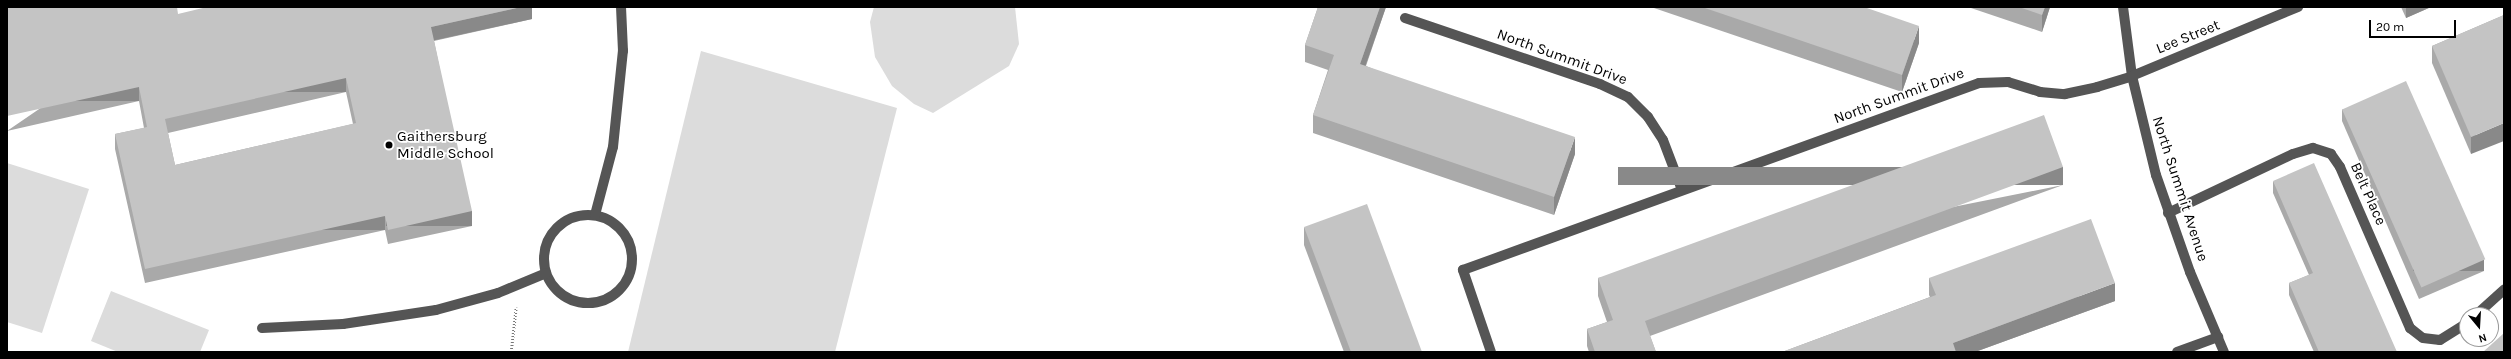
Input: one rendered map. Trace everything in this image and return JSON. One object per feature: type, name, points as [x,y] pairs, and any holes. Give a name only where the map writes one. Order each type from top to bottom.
[{"type":"street","points":[[595,215],[613,147],[622,52],[621,7]]},
{"type":"street","name":"North Summit Avenue","points":[[2123,7],[2132,76],[2142,127],[2168,213],[2224,352]]},
{"type":"street","name":"Lee Street","points":[[2132,76],[2298,7]]},
{"type":"street","name":"North Summit Drive","points":[[1405,18],[1600,84],[1628,97],[1648,117],[1663,140],[1682,190]]},
{"type":"street","name":"North Summit Drive","points":[[1491,352],[1463,270],[1979,83],[2008,82],[2040,92],[2065,94],[2097,88],[2132,76]]},
{"type":"street","name":"Belt Place","points":[[2168,213],[2293,154],[2313,148],[2331,154],[2340,167],[2410,328],[2423,338],[2440,340],[2459,328]]},
{"type":"street","points":[[595,215],[611,221],[628,240],[632,256],[630,274],[622,288],[612,296],[597,303],[583,303],[567,298],[554,289],[546,274],[544,254],[550,236],[562,223],[579,216],[595,215]]},
{"type":"street","points":[[262,328],[344,324],[436,310],[546,274]]},
{"type":"street","points":[[2485,307],[2504,290]]},
{"type":"street","points":[[2177,352],[2218,337]]},
{"type":"path","points":[[511,352],[519,284]]},
{"type":"shaded area","points":[[874,7],[1015,7],[1019,44],[1009,66],[933,113],[914,104],[892,86],[875,57],[870,22]]},
{"type":"shaded area","points":[[701,51],[897,108],[835,352],[628,352]]},
{"type":"shaded area","points":[[7,163],[89,189],[42,333],[7,322]]},
{"type":"shaded area","points":[[111,291],[209,330],[200,352],[118,352],[91,341]]},
{"type":"building","name":"Gaithersburg Middle School","points":[[7,7],[177,7],[178,14],[207,7],[521,7],[431,27],[472,211],[388,230],[385,216],[145,269],[115,134],[147,127],[139,87],[7,116]],"holes":[[[346,78],[356,123],[175,165],[165,119]]]},
{"type":"building","points":[[1318,7],[1380,7],[1360,64],[1575,137],[1554,197],[1313,115],[1334,55],[1305,45]]},
{"type":"building","points":[[1702,7],[1864,7],[1919,26],[1902,75]]},
{"type":"building","points":[[2019,7],[2045,7],[2042,15]]},
{"type":"building","points":[[2504,15],[2504,123],[2471,137],[2432,46]]},
{"type":"building","points":[[2406,81],[2485,259],[2421,288],[2342,109]]},
{"type":"building","points":[[2044,115],[2063,167],[1645,321],[1656,352],[1595,352],[1587,329],[1613,320],[1598,278]]},
{"type":"building","points":[[2314,163],[2397,352],[2319,352],[2289,283],[2313,273],[2273,181]]},
{"type":"building","points":[[1367,204],[1422,352],[1351,352],[1304,227]]},
{"type":"building","points":[[2091,219],[2115,283],[1953,343],[1956,352],[1782,352],[1936,295],[1929,278]]},
{"type":"building","points":[[2504,333],[2504,352],[2483,352],[2489,347],[2499,347],[2499,338]]},
{"type":"place","name":"Gaithersburg Middle School","points":[[389,145]]}]
